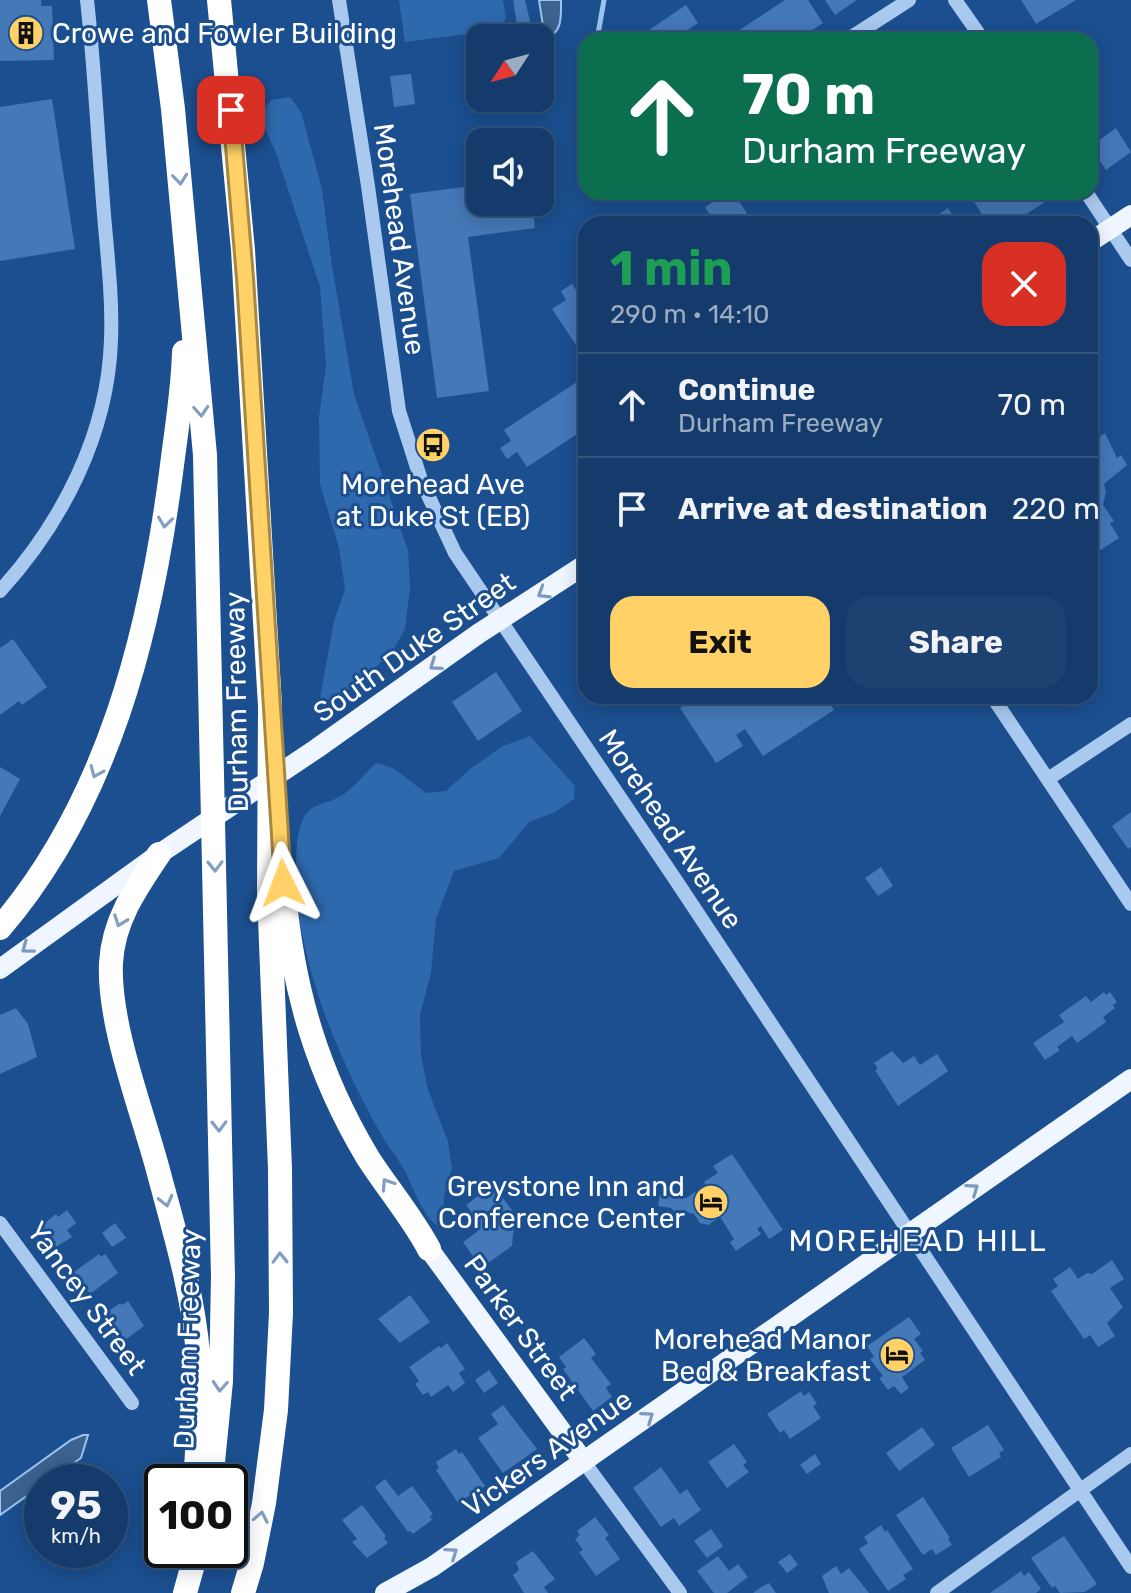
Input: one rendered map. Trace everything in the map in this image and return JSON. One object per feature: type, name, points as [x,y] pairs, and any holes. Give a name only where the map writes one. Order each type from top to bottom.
[{"type":"highway","name":"Durham Freeway","points":[[159,0],[173,109],[205,455],[223,1277],[221,1381],[213,1464]]},
{"type":"highway","name":"Durham Freeway","points":[[219,0],[231,110],[255,431],[270,706],[269,893],[280,1169],[280,1363],[272,1458],[252,1563],[243,1593]]},
{"type":"highway","points":[[0,928],[41,878],[68,830],[94,778],[124,694],[162,545],[183,380],[187,249]]},
{"type":"highway","points":[[270,706],[288,936],[303,1010],[326,1078],[346,1118],[429,1249]]},
{"type":"highway","points":[[159,854],[124,910],[114,940],[111,964],[113,997],[124,1050],[182,1261],[198,1353],[196,1464]]},
{"type":"highway","points":[[185,1593],[192,1568]]},
{"type":"main road","points":[[1098,237],[1131,215]]},
{"type":"main road","name":"South Duke Street","points":[[0,969],[159,854],[578,569]]},
{"type":"main road","name":"Vickers Avenue","points":[[385,1593],[432,1567],[1131,1079]]},
{"type":"main road","name":"Parker Street","points":[[429,1249],[584,1462]]},
{"type":"street","points":[[0,591],[55,520],[87,453],[99,415],[111,341],[87,0]]},
{"type":"street","name":"Morehead Avenue","points":[[339,0],[399,411],[412,456],[455,553],[1131,1567]]},
{"type":"street","points":[[859,32],[909,0]]},
{"type":"street","points":[[955,0],[977,32]]},
{"type":"street","points":[[1091,200],[1131,260]]},
{"type":"street","points":[[997,704],[1131,904]]},
{"type":"street","points":[[1048,779],[1131,724]]},
{"type":"street","name":"Yancey Street","points":[[0,1223],[5,1239],[132,1403]]},
{"type":"street","points":[[937,1593],[1131,1454]]},
{"type":"street","name":"Parker Street","points":[[584,1462],[680,1593]]},
{"type":"shaded area","points":[[399,0],[503,0],[506,19],[502,24],[466,24],[466,34],[405,42]]},
{"type":"shaded area","points":[[539,0],[561,0],[561,18],[555,33],[554,24],[543,24]]},
{"type":"shaded area","points":[[290,97],[301,112],[322,189],[354,394],[408,550],[410,587],[405,629],[391,654],[323,712],[319,704],[334,621],[345,589],[339,548],[320,484],[319,417],[326,366],[320,287],[276,153],[259,115],[271,100]]},
{"type":"shaded area","points":[[530,736],[575,786],[574,799],[555,812],[529,822],[499,858],[454,871],[436,919],[431,973],[420,1015],[421,1056],[428,1090],[448,1141],[452,1169],[443,1207],[445,1230],[424,1211],[337,1046],[303,939],[296,864],[298,836],[301,823],[310,810],[346,792],[376,763],[393,768],[426,793],[446,791],[503,746]]},
{"type":"shaded area","points":[[88,1435],[81,1458],[72,1464],[38,1464],[71,1440]]},
{"type":"shaded area","points":[[24,1474],[24,1498],[0,1515],[0,1491]]},
{"type":"building","name":"Crowe and Fowler Building","points":[[0,0],[41,0],[41,6],[52,6],[54,60],[0,61]]},
{"type":"building","points":[[513,0],[525,0],[530,21],[529,24],[517,24]]},
{"type":"building","points":[[785,0],[808,0],[823,23],[810,32],[737,32]]},
{"type":"building","points":[[825,0],[857,0],[835,15]]},
{"type":"building","points":[[1021,0],[1076,0],[1036,24]]},
{"type":"building","points":[[686,5],[698,23],[685,32],[646,32]]},
{"type":"building","points":[[411,74],[415,104],[394,107],[390,76]]},
{"type":"building","points":[[52,99],[75,249],[0,261],[0,107]]},
{"type":"building","points":[[1116,128],[1131,152],[1106,170],[1098,158],[1098,141]]},
{"type":"building","points":[[466,187],[466,216],[534,216],[535,228],[468,237],[489,391],[437,398],[410,194]]},
{"type":"building","points":[[716,200],[738,200],[749,216],[711,216],[705,207]]},
{"type":"building","points":[[973,200],[1045,202],[1023,216],[983,216]]},
{"type":"building","points":[[948,208],[953,216],[936,216]]},
{"type":"building","points":[[572,284],[578,293],[578,348],[552,309],[566,300],[561,291]]},
{"type":"building","points":[[578,381],[578,433],[527,467],[517,452],[507,459],[500,448],[511,441],[504,430]]},
{"type":"building","points":[[1105,433],[1117,458],[1121,455],[1127,465],[1104,484],[1103,505],[1114,521],[1110,523],[1119,538],[1098,552],[1098,438]]},
{"type":"building","points":[[13,639],[47,687],[22,705],[19,701],[0,715],[0,648]]},
{"type":"building","points":[[496,672],[522,711],[478,741],[452,702]]},
{"type":"building","points":[[686,704],[830,704],[834,710],[763,756],[745,729],[736,735],[743,746],[716,763],[680,708]]},
{"type":"building","points":[[0,767],[20,779],[0,816]]},
{"type":"building","points":[[1131,812],[1131,847],[1128,849],[1112,826]]},
{"type":"building","points":[[881,867],[893,886],[878,896],[865,878]]},
{"type":"building","points":[[1104,992],[1106,995],[1110,992],[1117,1002],[1113,1005],[1115,1008],[1103,1017],[1106,1022],[1077,1043],[1072,1036],[1057,1047],[1060,1050],[1045,1060],[1033,1043],[1064,1022],[1059,1015],[1086,996],[1091,1002]]},
{"type":"building","points":[[16,1008],[28,1024],[37,1057],[0,1074],[0,1015]]},
{"type":"building","points":[[892,1051],[903,1063],[914,1056],[920,1065],[937,1054],[948,1071],[898,1106],[875,1070],[878,1069],[874,1063]]},
{"type":"building","name":"Greystone Inn and Conference Center","points":[[732,1154],[783,1230],[769,1239],[761,1226],[757,1229],[761,1234],[736,1251],[730,1242],[734,1239],[720,1217],[708,1225],[700,1223],[694,1214],[683,1211],[677,1214],[671,1208],[658,1206],[660,1194],[686,1198],[706,1185],[704,1182],[718,1173],[713,1166]]},
{"type":"building","points":[[493,1185],[515,1214],[512,1246],[481,1268],[463,1242],[477,1232],[478,1221],[466,1205]]},
{"type":"building","points":[[67,1210],[76,1223],[67,1230],[72,1237],[56,1247],[41,1226]]},
{"type":"building","points":[[115,1223],[126,1238],[112,1247],[102,1233]]},
{"type":"building","points":[[99,1254],[101,1257],[105,1254],[118,1273],[90,1294],[74,1272]]},
{"type":"building","points":[[1112,1260],[1124,1279],[1110,1288],[1123,1307],[1107,1323],[1115,1336],[1098,1347],[1090,1335],[1084,1339],[1051,1291],[1058,1286],[1053,1279],[1070,1267],[1078,1279],[1087,1273],[1092,1274]]},
{"type":"building","points":[[410,1295],[430,1322],[400,1343],[378,1319]]},
{"type":"building","points":[[128,1301],[144,1326],[121,1343],[119,1340],[116,1343],[103,1322],[106,1320],[103,1315]]},
{"type":"building","name":"Morehead Manor Bed & Breakfast","points":[[909,1317],[921,1334],[914,1339],[923,1351],[920,1353],[925,1360],[902,1377],[909,1388],[901,1394],[894,1386],[888,1390],[879,1378],[883,1376],[870,1359],[874,1357],[867,1346]]},
{"type":"building","points":[[584,1338],[596,1354],[591,1358],[611,1384],[606,1388],[612,1397],[593,1411],[563,1369],[566,1367],[559,1357]]},
{"type":"building","points":[[447,1343],[465,1369],[459,1373],[465,1383],[453,1392],[448,1385],[431,1397],[428,1392],[423,1395],[415,1384],[419,1381],[409,1367]]},
{"type":"building","points":[[489,1370],[498,1383],[484,1393],[475,1380]]},
{"type":"building","points":[[801,1391],[804,1396],[809,1392],[821,1418],[790,1439],[784,1430],[780,1433],[767,1414]]},
{"type":"building","points":[[503,1405],[537,1449],[503,1473],[478,1438],[498,1424],[491,1414]]},
{"type":"building","points":[[988,1425],[1004,1450],[999,1453],[1001,1457],[969,1477],[951,1448]]},
{"type":"building","points":[[922,1427],[935,1445],[899,1471],[886,1453]]},
{"type":"building","points":[[734,1444],[747,1462],[743,1465],[749,1472],[727,1488],[708,1462]]},
{"type":"building","points":[[456,1449],[459,1454],[462,1452],[485,1486],[458,1503],[436,1470],[439,1468],[436,1462]]},
{"type":"building","points":[[815,1454],[821,1464],[807,1474],[800,1465]]},
{"type":"building","points":[[661,1467],[680,1494],[687,1489],[701,1510],[679,1526],[674,1518],[661,1527],[633,1488]]},
{"type":"building","points":[[385,1479],[398,1496],[412,1486],[433,1514],[430,1516],[432,1520],[413,1534],[408,1532],[375,1487]]},
{"type":"building","points":[[923,1497],[952,1545],[936,1555],[932,1549],[923,1555],[896,1515]]},
{"type":"building","points":[[362,1505],[388,1543],[367,1558],[352,1542],[357,1539],[342,1520]]},
{"type":"building","points":[[595,1517],[609,1535],[605,1538],[620,1559],[596,1576],[579,1552],[583,1550],[575,1539],[580,1535],[577,1531]]},
{"type":"building","points":[[881,1525],[913,1569],[903,1575],[906,1579],[888,1591],[859,1549],[868,1543],[864,1537]]},
{"type":"building","points":[[711,1529],[723,1546],[707,1558],[694,1541]]},
{"type":"building","points":[[1064,1536],[1097,1584],[1085,1592],[1060,1593],[1055,1586],[1052,1588],[1031,1558]]},
{"type":"building","points":[[533,1551],[555,1579],[544,1587],[548,1593],[524,1593],[513,1575],[519,1570],[516,1562]]},
{"type":"building","points":[[790,1554],[798,1565],[787,1573],[778,1562]]},
{"type":"building","points":[[718,1556],[729,1571],[738,1564],[748,1577],[727,1593],[714,1593],[697,1571]]},
{"type":"building","points":[[836,1566],[841,1574],[849,1568],[869,1593],[829,1593],[822,1576]]},
{"type":"building","points":[[1021,1571],[1024,1576],[1029,1572],[1041,1589],[1036,1593],[990,1593]]},
{"type":"building","points":[[769,1583],[776,1593],[753,1593],[763,1586]]},
{"type":"waterway","points":[[598,32],[604,0]]},
{"type":"place","name":"Crowe and Fowler Building","points":[[26,33]]},
{"type":"place","name":"Morehead Ave at Duke St (EB)","points":[[433,445]]},
{"type":"place","name":"Greystone Inn and Conference Center","points":[[711,1202]]},
{"type":"place","name":"Morehead Manor Bed & Breakfast","points":[[897,1355]]},
{"type":"district","name":"MOREHEAD HILL","points":[[918,1241]]},
{"type":"route","points":[[231,110],[245,278],[283,883]]}]
